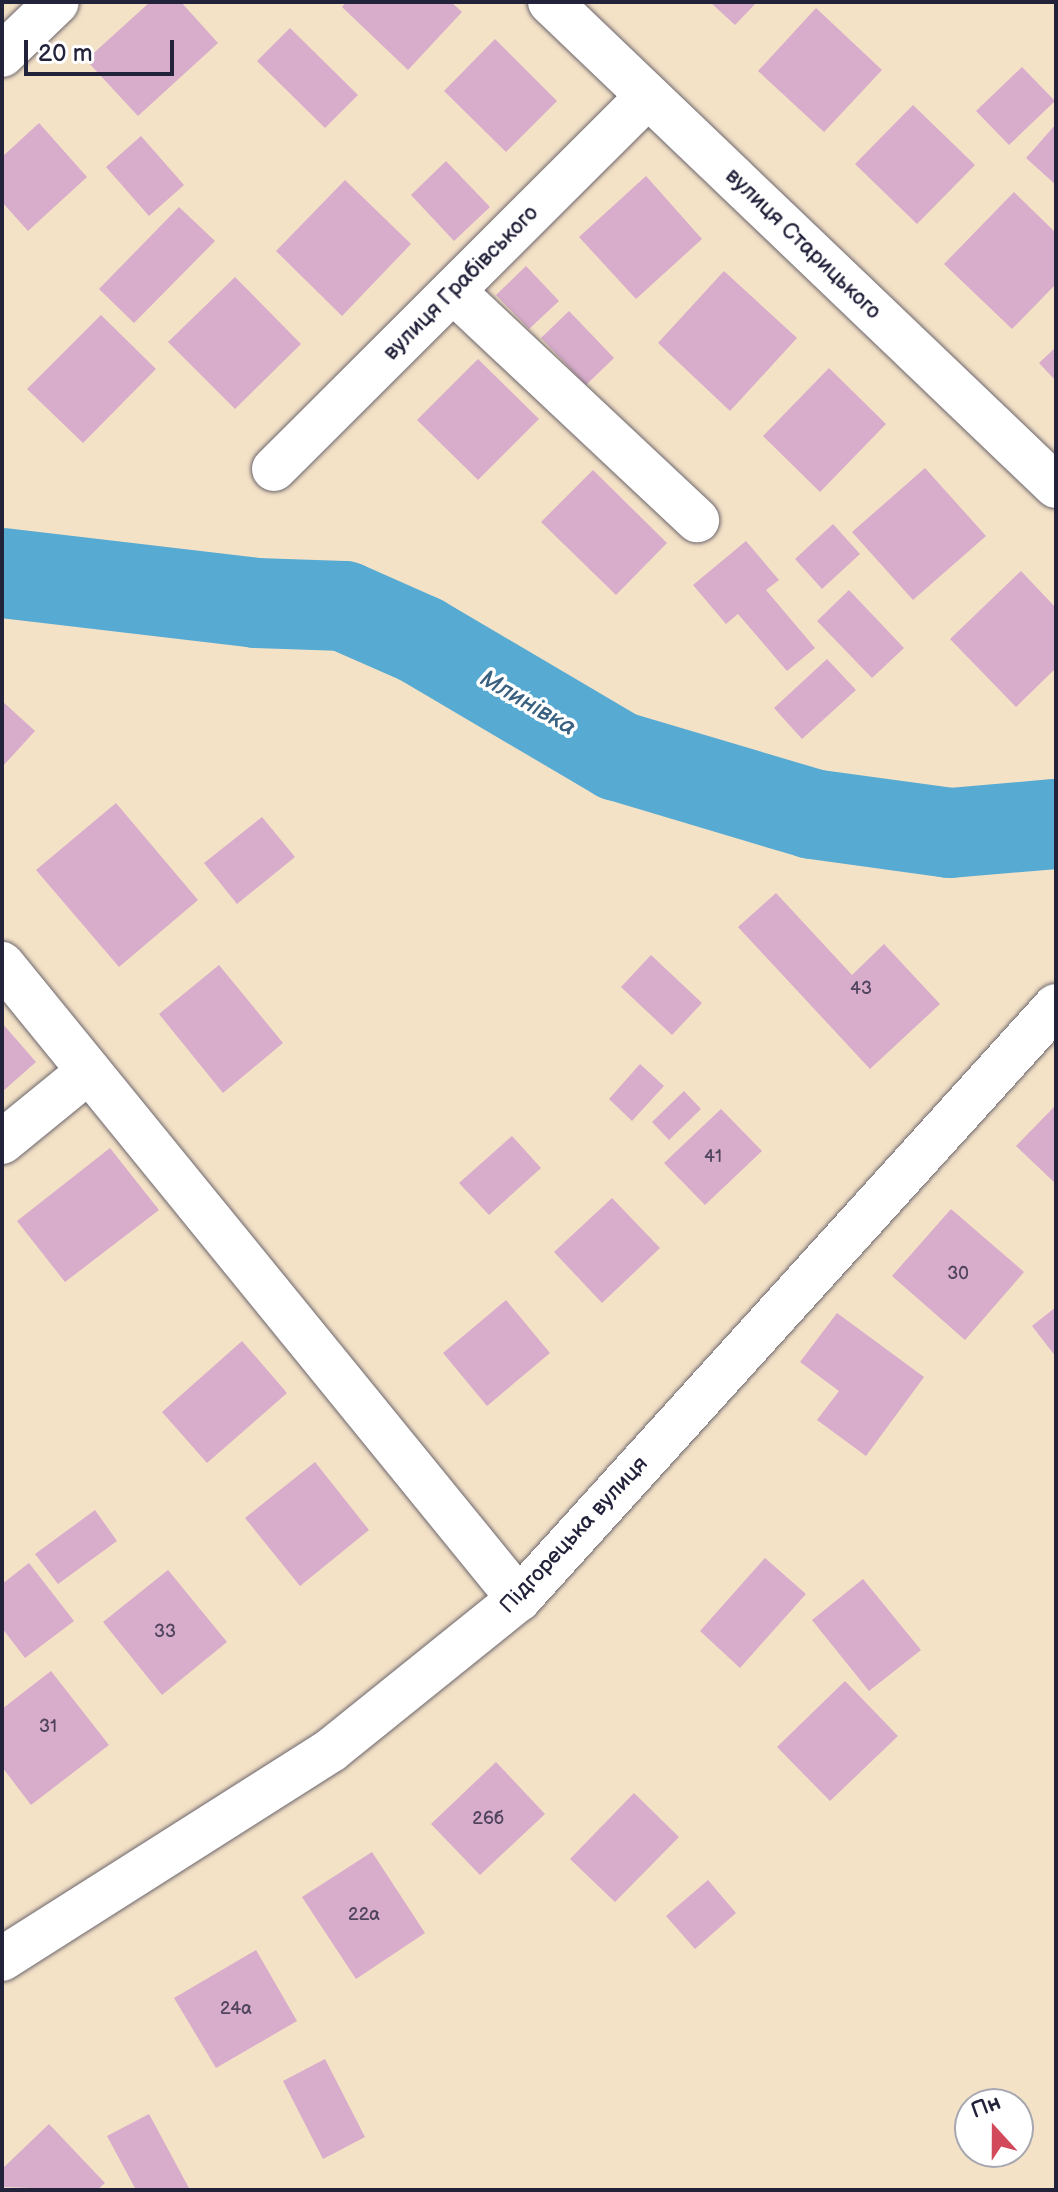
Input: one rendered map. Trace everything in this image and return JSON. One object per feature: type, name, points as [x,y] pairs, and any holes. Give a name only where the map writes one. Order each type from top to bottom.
[{"type":"street","points":[[2,55],[57,2]]},
{"type":"street","name":"вулиця Старицького","points":[[550,2],[1056,486]]},
{"type":"street","name":"вулиця Грабівського","points":[[274,469],[648,96]]},
{"type":"street","points":[[453,291],[697,520]]},
{"type":"street","points":[[2,964],[519,1599]]},
{"type":"street","name":"Підгорецька вулиця","points":[[2,1959],[331,1750],[519,1599],[1056,1006]]},
{"type":"street","points":[[2,1142],[89,1071]]},
{"type":"building","points":[[150,2],[181,2],[218,43],[138,116],[86,60]]},
{"type":"building","points":[[346,2],[451,2],[462,12],[408,70],[342,7]]},
{"type":"building","points":[[710,2],[757,2],[735,25]]},
{"type":"building","points":[[816,8],[882,70],[824,132],[758,71]]},
{"type":"building","points":[[290,28],[358,95],[325,128],[257,61]]},
{"type":"building","points":[[495,39],[557,101],[506,152],[444,91]]},
{"type":"building","points":[[1022,67],[1055,101],[1009,145],[976,111]]},
{"type":"building","points":[[913,105],[975,165],[917,224],[855,164]]},
{"type":"building","points":[[39,123],[87,177],[28,231],[2,202],[2,157]]},
{"type":"building","points":[[1056,124],[1056,185],[1026,158]]},
{"type":"building","points":[[141,136],[184,185],[149,216],[106,167]]},
{"type":"building","points":[[446,161],[490,207],[454,241],[411,195]]},
{"type":"building","points":[[646,176],[702,239],[636,299],[579,237]]},
{"type":"building","points":[[345,180],[411,244],[342,316],[276,251]]},
{"type":"building","points":[[1014,192],[1056,233],[1056,284],[1012,329],[944,264]]},
{"type":"building","points":[[179,207],[215,241],[134,323],[99,289]]},
{"type":"building","points":[[526,266],[559,301],[529,329],[496,295]]},
{"type":"building","points":[[724,271],[797,338],[730,411],[658,343]]},
{"type":"building","points":[[235,277],[301,344],[235,409],[168,342]]},
{"type":"building","points":[[569,311],[614,358],[586,385],[541,338]]},
{"type":"building","points":[[101,315],[156,369],[83,443],[27,389]]},
{"type":"building","points":[[1056,347],[1056,381],[1039,363]]},
{"type":"building","points":[[478,359],[539,419],[478,480],[417,420]]},
{"type":"building","points":[[829,368],[886,424],[820,492],[763,436]]},
{"type":"building","points":[[925,468],[986,536],[913,600],[852,532]]},
{"type":"building","points":[[593,470],[667,543],[616,595],[541,522]]},
{"type":"building","points":[[833,524],[860,554],[822,589],[795,559]]},
{"type":"building","points":[[746,541],[779,580],[766,590],[815,648],[787,671],[738,614],[726,624],[693,585]]},
{"type":"building","points":[[1021,571],[1056,608],[1056,668],[1016,707],[950,639]]},
{"type":"building","points":[[849,590],[904,648],[872,678],[817,621]]},
{"type":"building","points":[[827,659],[856,690],[802,739],[774,708]]},
{"type":"building","points":[[2,701],[35,731],[2,767]]},
{"type":"building","points":[[116,803],[198,900],[119,967],[36,870]]},
{"type":"building","points":[[262,817],[295,857],[237,904],[204,863]]},
{"type":"building","points":[[776,893],[852,975],[884,944],[940,1004],[870,1069],[738,927]]},
{"type":"building","points":[[651,955],[702,1003],[672,1035],[621,987]]},
{"type":"building","points":[[219,965],[283,1043],[223,1093],[159,1014]]},
{"type":"building","points":[[2,1023],[36,1062],[2,1092]]},
{"type":"building","points":[[640,1064],[664,1086],[632,1121],[609,1099]]},
{"type":"building","points":[[684,1091],[701,1109],[669,1140],[652,1122]]},
{"type":"building","points":[[1056,1105],[1056,1184],[1016,1146]]},
{"type":"building","points":[[721,1109],[762,1151],[705,1205],[664,1163]]},
{"type":"building","points":[[512,1136],[541,1168],[489,1215],[459,1183]]},
{"type":"building","points":[[110,1148],[159,1210],[65,1282],[17,1221]]},
{"type":"building","points":[[612,1198],[660,1248],[602,1303],[554,1252]]},
{"type":"building","points":[[951,1209],[1024,1272],[965,1340],[892,1276]]},
{"type":"building","points":[[506,1300],[550,1353],[487,1406],[443,1353]]},
{"type":"building","points":[[1056,1307],[1056,1357],[1032,1326]]},
{"type":"building","points":[[837,1313],[924,1377],[866,1456],[817,1420],[839,1391],[800,1362]]},
{"type":"building","points":[[242,1341],[287,1393],[207,1463],[162,1412]]},
{"type":"building","points":[[315,1462],[369,1530],[300,1586],[245,1518]]},
{"type":"building","points":[[95,1510],[117,1541],[58,1584],[35,1554]]},
{"type":"building","points":[[765,1558],[806,1594],[740,1668],[700,1631]]},
{"type":"building","points":[[29,1563],[74,1621],[25,1658],[2,1628],[2,1584]]},
{"type":"building","points":[[168,1570],[227,1642],[162,1695],[103,1622]]},
{"type":"building","points":[[863,1579],[921,1650],[869,1691],[812,1620]]},
{"type":"building","points":[[51,1671],[109,1745],[31,1805],[2,1767],[2,1709]]},
{"type":"building","points":[[845,1681],[898,1736],[830,1801],[777,1747]]},
{"type":"building","points":[[496,1762],[545,1814],[480,1875],[431,1824]]},
{"type":"building","points":[[634,1793],[679,1837],[615,1902],[570,1859]]},
{"type":"building","points":[[372,1852],[425,1933],[356,1979],[302,1897]]},
{"type":"building","points":[[708,1880],[736,1913],[695,1949],[666,1916]]},
{"type":"building","points":[[256,1950],[297,2021],[216,2068],[174,1998]]},
{"type":"building","points":[[325,2059],[365,2137],[323,2159],[283,2081]]},
{"type":"building","points":[[149,2114],[190,2190],[136,2190],[107,2136]]},
{"type":"building","points":[[49,2124],[105,2183],[97,2190],[2,2187],[2,2169]]},
{"type":"waterway","name":"Млинівка","points":[[2,573],[256,603],[344,606],[421,640],[618,756],[812,814],[950,833],[1056,824]]}]
